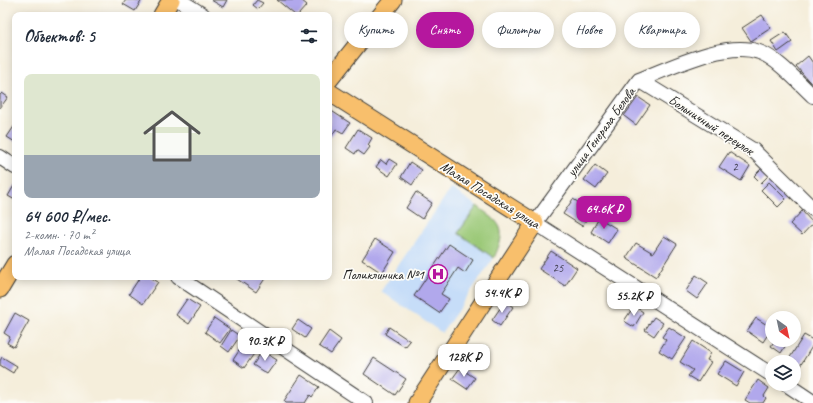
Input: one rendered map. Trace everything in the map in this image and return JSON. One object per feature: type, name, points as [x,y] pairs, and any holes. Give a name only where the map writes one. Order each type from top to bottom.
[{"type":"main road","points":[[164,12],[170,0]]},
{"type":"main road","points":[[332,76],[393,0]]},
{"type":"main road","name":"Малая Посадская улица","points":[[332,94],[535,223]]},
{"type":"main road","name":"улица Генерала Белова","points":[[417,403],[535,223]]},
{"type":"main road","points":[[0,289],[12,269]]},
{"type":"street","points":[[179,0],[198,12]]},
{"type":"street","points":[[639,80],[705,54],[736,48],[759,52],[780,64],[813,96]]},
{"type":"street","name":"Больничный переулок","points":[[639,80],[752,150],[813,209]]},
{"type":"street","name":"улица Генерала Белова","points":[[535,223],[639,80]]},
{"type":"street","points":[[0,157],[12,165]]},
{"type":"street","name":"Малая Посадская улица","points":[[535,223],[765,371]]},
{"type":"street","points":[[182,280],[366,403]]},
{"type":"street","points":[[796,391],[813,402]]},
{"type":"shaded area","name":"Поликлиника №1","points":[[451,188],[477,206],[458,233],[494,258],[442,333],[381,291]]},
{"type":"green space","points":[[477,206],[492,217],[500,227],[501,239],[494,258],[458,233]]},
{"type":"building","points":[[126,0],[142,0],[135,11],[123,4]]},
{"type":"building","points":[[211,0],[227,0],[223,7]]},
{"type":"building","points":[[257,0],[263,3],[258,9],[253,5]]},
{"type":"building","points":[[277,0],[301,0],[307,5],[301,12],[291,12]]},
{"type":"building","points":[[762,15],[771,28],[751,41],[742,28]]},
{"type":"building","points":[[785,32],[792,42],[778,52],[771,41]]},
{"type":"building","points":[[808,56],[813,63],[813,86],[796,66]]},
{"type":"building","points":[[2,93],[8,97],[0,108],[0,95]]},
{"type":"building","points":[[638,97],[650,105],[636,125],[624,116]]},
{"type":"building","points":[[332,111],[350,123],[343,133],[336,129],[332,135]]},
{"type":"building","points":[[358,129],[372,138],[368,145],[370,147],[364,155],[357,150],[355,154],[346,148]]},
{"type":"building","points":[[12,130],[12,140],[7,137]]},
{"type":"building","points":[[729,152],[750,166],[741,181],[719,167]]},
{"type":"building","points":[[389,159],[397,164],[389,176],[376,167],[381,160],[386,164]]},
{"type":"building","points":[[410,162],[422,170],[412,185],[401,177]]},
{"type":"building","points":[[595,165],[607,174],[596,189],[584,180]]},
{"type":"building","points":[[762,168],[769,175],[761,183],[754,176]]},
{"type":"building","points":[[769,182],[786,199],[778,207],[761,190]]},
{"type":"building","points":[[12,189],[12,198],[8,196]]},
{"type":"building","points":[[416,192],[432,203],[422,219],[406,208]]},
{"type":"building","points":[[573,199],[592,211],[582,226],[563,214]]},
{"type":"building","points":[[802,211],[813,223],[802,235],[790,224]]},
{"type":"building","points":[[599,218],[617,229],[608,243],[591,232]]},
{"type":"building","points":[[664,236],[677,244],[656,277],[626,258],[636,243],[653,253]]},
{"type":"building","points":[[375,239],[395,252],[382,273],[362,260]]},
{"type":"building","points":[[449,244],[473,260],[465,273],[458,268],[441,294],[449,299],[439,313],[414,296]]},
{"type":"building","points":[[551,251],[577,268],[565,286],[539,269]]},
{"type":"building","points":[[696,275],[708,283],[697,299],[686,291]]},
{"type":"building","points":[[138,280],[155,280],[158,282],[143,304],[129,294]]},
{"type":"building","points":[[238,280],[264,280],[256,292]]},
{"type":"building","points":[[187,299],[200,307],[189,324],[176,315]]},
{"type":"building","points":[[505,301],[513,307],[500,326],[492,320]]},
{"type":"building","points":[[634,306],[643,312],[634,327],[624,321]]},
{"type":"building","points":[[15,313],[29,321],[14,347],[7,343],[10,337],[4,333]]},
{"type":"building","points":[[654,317],[663,323],[654,336],[645,330]]},
{"type":"building","points":[[214,318],[230,329],[220,343],[205,332]]},
{"type":"building","points":[[756,318],[765,324],[765,339],[763,342],[747,331]]},
{"type":"building","points":[[298,320],[311,329],[305,338],[292,329]]},
{"type":"building","points":[[389,327],[410,341],[405,347],[385,334]]},
{"type":"building","points":[[669,327],[686,338],[672,359],[659,351],[666,340],[662,337]]},
{"type":"building","points":[[231,330],[240,336],[229,352],[221,346]]},
{"type":"building","points":[[329,331],[341,340],[331,354],[319,346]]},
{"type":"building","points":[[804,335],[813,340],[813,345],[801,364],[801,355],[792,355],[796,347],[801,347],[801,340]]},
{"type":"building","points":[[246,340],[258,348],[244,368],[233,360]]},
{"type":"building","points":[[693,341],[711,353],[707,360],[711,362],[698,382],[688,376],[693,370],[680,362]]},
{"type":"building","points":[[772,347],[785,347],[781,353]]},
{"type":"building","points":[[262,351],[277,360],[267,374],[253,365]]},
{"type":"building","points":[[2,357],[17,366],[13,373],[0,365]]},
{"type":"building","points":[[374,358],[406,379],[395,395],[364,374]]},
{"type":"building","points":[[726,361],[744,372],[736,386],[717,374]]},
{"type":"building","points":[[460,368],[475,378],[467,389],[452,379]]},
{"type":"building","points":[[301,375],[319,387],[312,397],[310,395],[305,403],[286,403],[284,401]]},
{"type":"building","points":[[758,380],[765,385],[765,391],[767,391],[764,396],[766,398],[763,403],[750,403],[745,400]]},
{"type":"place","name":"Поликлиника №1","points":[[438,274]]}]
